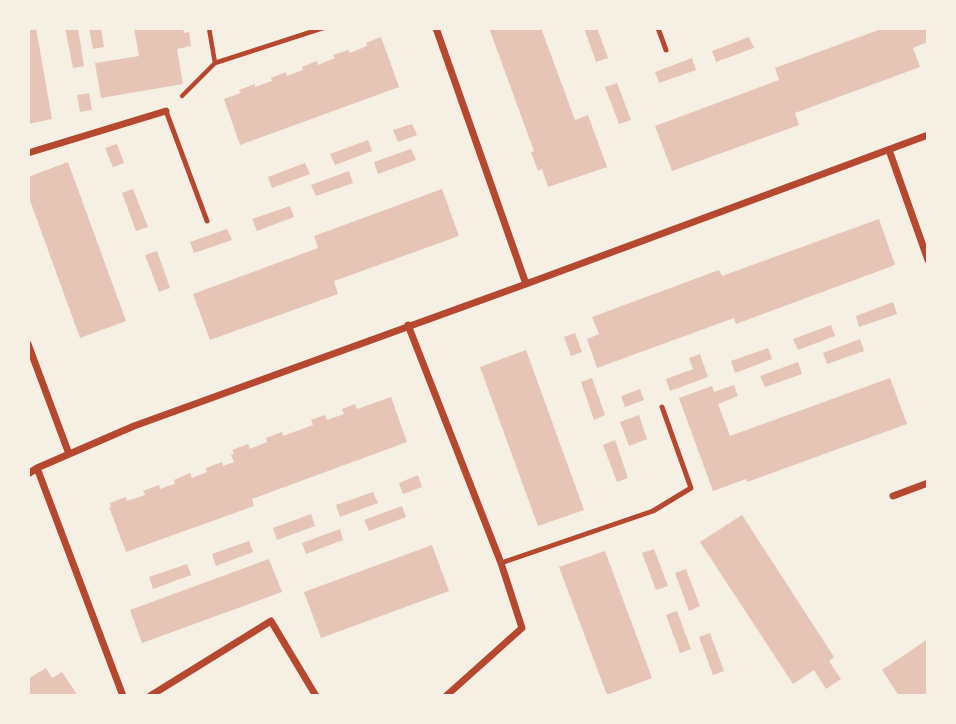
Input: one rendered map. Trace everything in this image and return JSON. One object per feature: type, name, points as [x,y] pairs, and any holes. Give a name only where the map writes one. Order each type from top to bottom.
[{"type":"street","points":[[436,28],[526,284]]},
{"type":"street","points":[[28,153],[166,111]]},
{"type":"street","points":[[28,474],[134,426],[928,135]]},
{"type":"street","points":[[889,150],[928,260]]},
{"type":"street","points":[[408,325],[501,563],[522,628],[446,696]]},
{"type":"street","points":[[28,344],[69,454]]},
{"type":"street","points":[[37,468],[123,696]]},
{"type":"street","points":[[893,496],[928,483]]},
{"type":"street","points":[[150,696],[271,621],[316,696]]},
{"type":"lane","points":[[658,28],[666,50]]},
{"type":"lane","points":[[166,111],[207,221]]},
{"type":"lane","points":[[501,563],[653,512],[691,488],[662,407]]},
{"type":"path","points":[[209,28],[215,63]]},
{"type":"path","points":[[166,111],[215,63],[323,28]]},
{"type":"building","points":[[28,28],[36,28],[52,119],[28,124]]},
{"type":"building","points":[[65,28],[78,28],[84,66],[73,68]]},
{"type":"building","points":[[89,28],[101,28],[104,47],[93,49]]},
{"type":"building","points":[[134,28],[183,28],[184,33],[189,32],[191,46],[177,49],[183,84],[101,98],[95,63],[139,56]]},
{"type":"building","points":[[489,28],[541,28],[575,120],[588,115],[607,167],[548,187],[542,169],[538,171],[531,152],[534,151]]},
{"type":"building","points":[[584,28],[597,28],[608,58],[596,62]]},
{"type":"building","points":[[884,28],[927,28],[928,42],[913,48],[920,67],[795,113],[799,125],[672,171],[655,126],[779,80],[775,68]]},
{"type":"building","points":[[381,37],[399,87],[240,145],[224,99],[255,84],[255,87],[272,81],[271,78],[286,72],[287,76],[317,61],[318,65],[335,58],[333,55],[348,50],[350,53]]},
{"type":"building","points":[[749,37],[754,48],[716,62],[712,51]]},
{"type":"building","points":[[692,58],[696,70],[659,83],[655,72]]},
{"type":"building","points":[[617,83],[631,120],[619,124],[605,87]]},
{"type":"building","points":[[89,93],[92,110],[80,112],[77,95]]},
{"type":"building","points":[[412,124],[417,135],[398,142],[393,130]]},
{"type":"building","points":[[368,140],[372,151],[335,165],[330,154]]},
{"type":"building","points":[[117,144],[124,163],[113,167],[105,148]]},
{"type":"building","points":[[411,149],[416,160],[378,174],[374,162]]},
{"type":"building","points":[[68,162],[126,321],[80,338],[28,195],[28,177]]},
{"type":"building","points":[[305,163],[310,174],[272,188],[268,177]]},
{"type":"building","points":[[349,171],[353,183],[316,196],[311,185]]},
{"type":"building","points":[[133,189],[148,227],[136,231],[122,193]]},
{"type":"building","points":[[442,189],[459,236],[334,281],[338,294],[210,340],[193,294],[318,248],[314,236]]},
{"type":"building","points":[[290,206],[294,217],[257,231],[252,219]]},
{"type":"building","points":[[879,219],[895,265],[736,324],[734,318],[597,368],[587,339],[599,334],[592,317],[719,270],[722,276]]},
{"type":"building","points":[[227,229],[232,240],[194,253],[190,242]]},
{"type":"building","points":[[157,251],[170,288],[159,292],[145,255]]},
{"type":"building","points":[[893,302],[897,314],[859,327],[856,316]]},
{"type":"building","points":[[831,325],[835,336],[798,350],[793,339]]},
{"type":"building","points":[[575,333],[582,352],[571,356],[564,337]]},
{"type":"building","points":[[860,339],[864,351],[827,364],[823,353]]},
{"type":"building","points":[[768,348],[772,359],[735,373],[731,361]]},
{"type":"building","points":[[526,350],[584,510],[538,526],[480,367]]},
{"type":"building","points":[[700,354],[708,377],[670,391],[666,379],[693,369],[689,358]]},
{"type":"building","points":[[798,362],[802,374],[765,387],[760,376]]},
{"type":"building","points":[[592,378],[605,415],[594,420],[581,382]]},
{"type":"building","points":[[890,378],[907,424],[747,482],[746,479],[713,491],[679,398],[712,386],[714,392],[734,385],[738,396],[718,404],[730,436]]},
{"type":"building","points":[[640,389],[644,400],[625,407],[621,396]]},
{"type":"building","points":[[391,397],[407,442],[252,499],[254,506],[126,552],[109,507],[110,503],[126,497],[127,501],[145,495],[143,491],[159,485],[160,489],[174,484],[174,480],[190,473],[192,478],[207,472],[206,468],[222,462],[223,466],[234,462],[232,450],[248,444],[250,449],[267,442],[266,438],[282,432],[283,436],[313,425],[311,420],[325,415],[327,420],[344,414],[342,409],[355,404],[357,409]]},
{"type":"building","points":[[639,415],[647,439],[629,446],[620,422]]},
{"type":"building","points":[[615,440],[628,478],[617,482],[603,445]]},
{"type":"building","points":[[418,475],[422,487],[403,494],[399,483]]},
{"type":"building","points":[[373,492],[378,503],[340,517],[336,505]]},
{"type":"building","points":[[402,506],[406,517],[369,531],[364,520]]},
{"type":"building","points":[[311,514],[315,526],[277,540],[273,528]]},
{"type":"building","points":[[742,515],[834,657],[829,661],[841,679],[826,689],[814,670],[793,684],[700,542]]},
{"type":"building","points":[[340,529],[343,540],[306,554],[302,543]]},
{"type":"building","points":[[249,541],[253,552],[216,566],[212,554]]},
{"type":"building","points":[[432,545],[449,591],[321,638],[304,592]]},
{"type":"building","points":[[654,549],[668,586],[656,590],[642,553]]},
{"type":"building","points":[[605,551],[652,678],[607,695],[559,567]]},
{"type":"building","points":[[269,559],[282,592],[142,643],[130,610]]},
{"type":"building","points":[[187,564],[191,575],[153,589],[149,577]]},
{"type":"building","points":[[686,569],[700,606],[689,611],[675,573]]},
{"type":"building","points":[[677,611],[691,649],[680,653],[666,615]]},
{"type":"building","points":[[710,633],[724,671],[713,675],[699,637]]},
{"type":"building","points":[[928,639],[928,696],[899,696],[882,670]]},
{"type":"building","points":[[46,668],[52,678],[62,672],[78,696],[28,696],[28,679]]}]
